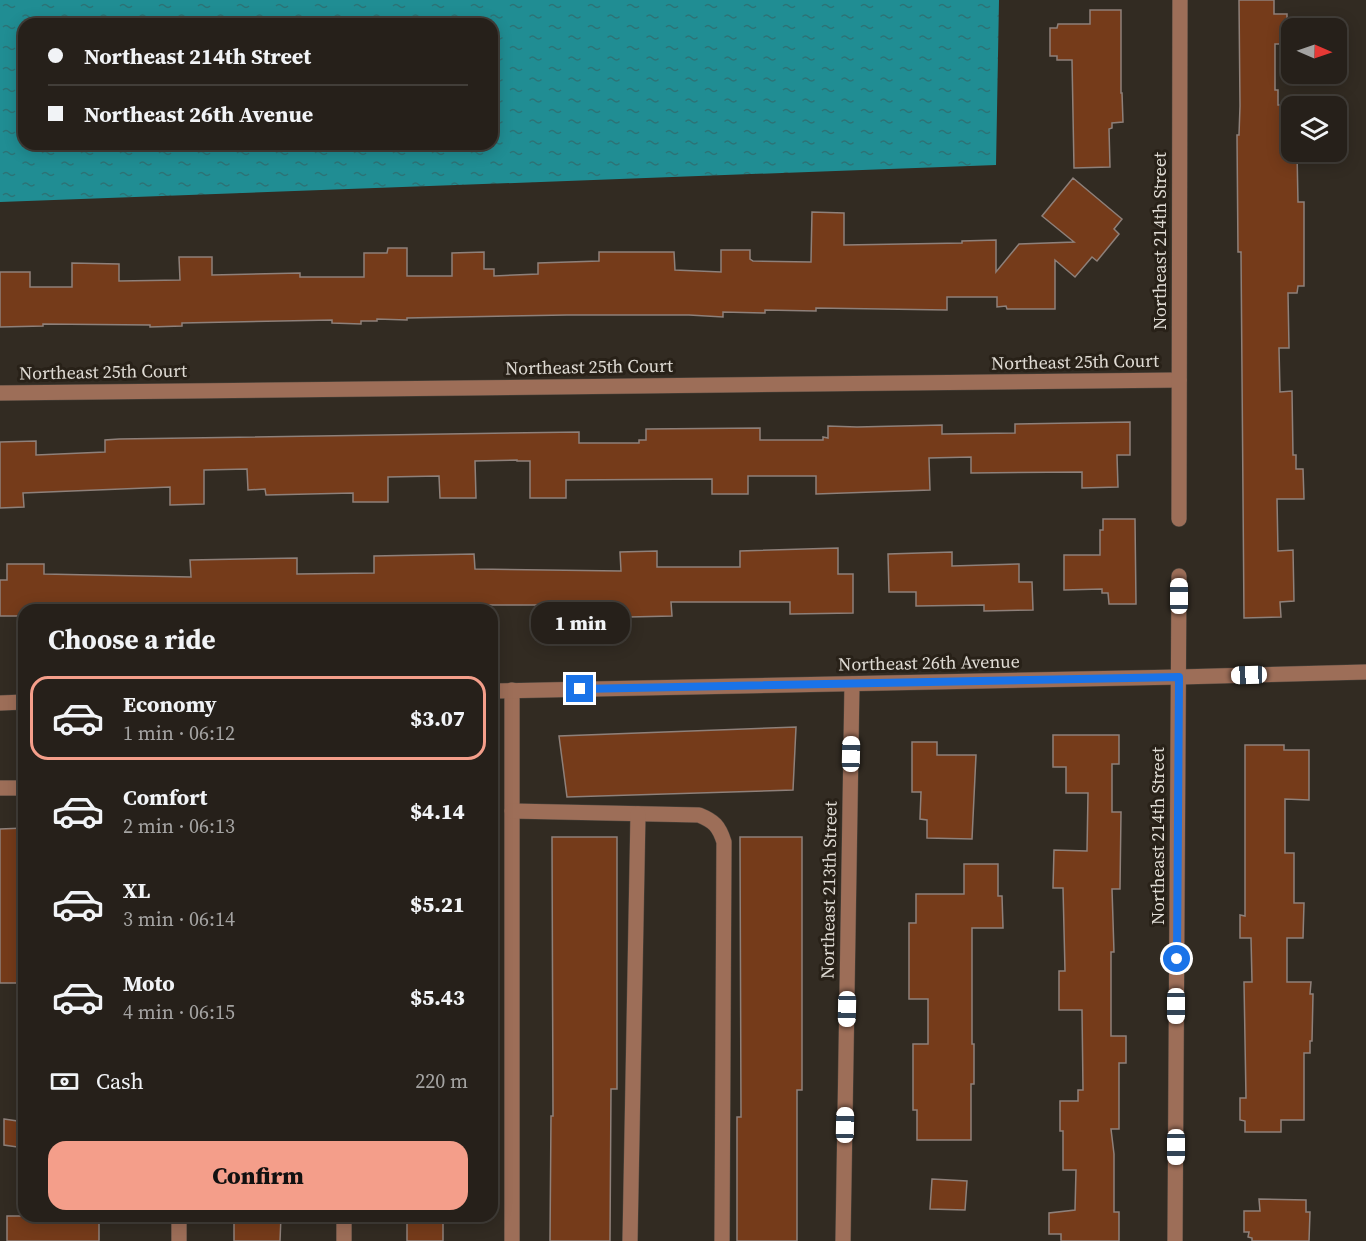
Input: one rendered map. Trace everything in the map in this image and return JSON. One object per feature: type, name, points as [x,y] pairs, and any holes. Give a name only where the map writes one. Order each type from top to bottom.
[{"type":"street","name":"Northeast 214th Street","points":[[1179,519],[1180,0]]},
{"type":"street","name":"Northeast 25th Court","points":[[0,393],[1179,380]]},
{"type":"street","name":"Northeast 214th Street","points":[[1175,1241],[1179,576]]},
{"type":"street","name":"Northeast 26th Avenue","points":[[498,691],[1366,672]]},
{"type":"street","name":"Northeast 213th Street","points":[[843,1241],[852,684]]},
{"type":"street","points":[[512,690],[512,1241]]},
{"type":"street","points":[[0,703],[18,702]]},
{"type":"street","points":[[0,788],[18,788]]},
{"type":"street","points":[[512,811],[699,815],[712,820],[720,829],[724,842],[722,1241]]},
{"type":"street","points":[[630,1241],[638,814]]},
{"type":"street","points":[[179,1222],[179,1241]]},
{"type":"street","points":[[344,1222],[344,1241]]},
{"type":"water","points":[[0,0],[999,0],[996,165],[0,202]]},
{"type":"building","points":[[1239,0],[1274,0],[1274,14],[1287,14],[1287,18],[1281,18],[1281,44],[1275,44],[1275,90],[1278,90],[1278,105],[1281,105],[1281,162],[1297,162],[1298,202],[1304,202],[1304,286],[1298,286],[1297,293],[1288,293],[1289,348],[1279,348],[1280,392],[1292,391],[1293,455],[1296,455],[1296,469],[1303,469],[1304,499],[1277,499],[1278,551],[1293,550],[1294,601],[1280,602],[1281,617],[1244,618],[1241,252],[1238,252],[1237,135],[1239,135]]},
{"type":"building","points":[[1090,10],[1121,10],[1123,122],[1112,123],[1112,128],[1109,129],[1110,167],[1074,168],[1072,60],[1057,60],[1057,56],[1050,56],[1050,28],[1057,28],[1058,24],[1090,24]]},
{"type":"building","points":[[1073,178],[1122,219],[1114,229],[1119,234],[1097,261],[1092,257],[1075,277],[1055,260],[1055,309],[997,307],[997,297],[947,297],[947,310],[816,308],[816,311],[723,312],[723,317],[567,315],[377,319],[377,321],[361,321],[361,324],[332,323],[332,320],[182,323],[182,326],[150,327],[150,325],[43,324],[43,326],[0,327],[0,272],[30,272],[30,287],[72,287],[72,263],[119,264],[119,281],[180,280],[179,257],[212,257],[212,275],[300,273],[300,277],[364,277],[364,253],[387,253],[388,248],[407,248],[407,276],[452,276],[452,253],[484,252],[484,269],[494,269],[494,276],[538,274],[538,263],[599,261],[599,252],[674,252],[675,270],[721,272],[721,250],[750,250],[750,259],[753,261],[811,262],[812,212],[844,213],[844,245],[962,243],[962,241],[996,240],[996,272],[1019,244],[1074,242],[1042,216]]},
{"type":"building","points":[[1130,422],[1130,455],[1117,455],[1118,487],[1082,488],[1082,472],[971,473],[971,457],[929,458],[930,490],[816,494],[816,476],[748,476],[748,494],[712,494],[712,479],[566,480],[566,498],[530,498],[530,461],[517,460],[475,461],[476,498],[440,498],[439,476],[388,477],[388,502],[353,502],[353,493],[266,495],[265,489],[248,490],[247,469],[204,470],[204,504],[170,505],[170,487],[23,493],[24,507],[0,508],[0,442],[36,441],[36,455],[105,452],[105,440],[119,439],[579,432],[579,443],[639,443],[639,440],[646,440],[646,429],[760,428],[760,440],[823,440],[823,437],[828,438],[828,426],[942,425],[942,434],[1015,433],[1015,424]]},
{"type":"building","points":[[1103,519],[1135,519],[1136,604],[1109,604],[1108,593],[1102,593],[1102,589],[1064,590],[1064,555],[1100,555],[1100,530],[1103,530]]},
{"type":"building","points":[[838,548],[838,574],[853,574],[853,613],[790,614],[790,602],[671,602],[672,616],[586,619],[557,619],[557,608],[552,608],[552,605],[18,604],[18,616],[0,616],[0,580],[7,580],[7,564],[44,564],[44,574],[191,577],[190,560],[297,558],[297,574],[374,573],[374,556],[474,554],[475,569],[621,571],[620,552],[657,551],[657,567],[740,567],[740,551]]},
{"type":"building","points":[[952,552],[952,566],[1019,564],[1019,582],[1032,582],[1033,610],[984,611],[984,605],[916,606],[916,592],[889,592],[888,554]]},
{"type":"building","points":[[796,727],[793,790],[567,797],[559,736]]},
{"type":"building","points":[[1053,735],[1119,735],[1119,764],[1112,764],[1112,812],[1121,812],[1120,889],[1112,889],[1114,952],[1111,952],[1111,1036],[1126,1036],[1126,1063],[1119,1063],[1119,1129],[1111,1129],[1114,1154],[1114,1212],[1119,1212],[1119,1241],[1061,1241],[1061,1234],[1049,1234],[1049,1213],[1075,1210],[1076,1170],[1063,1170],[1060,1101],[1078,1101],[1078,1090],[1083,1090],[1082,1010],[1059,1010],[1059,971],[1065,971],[1063,888],[1053,888],[1054,850],[1087,851],[1088,793],[1066,793],[1066,767],[1053,767]]},
{"type":"building","points":[[912,742],[937,742],[937,755],[976,755],[972,839],[927,838],[927,820],[920,819],[921,792],[912,792]]},
{"type":"building","points":[[1245,745],[1284,745],[1284,750],[1309,750],[1309,800],[1285,799],[1285,853],[1294,853],[1294,903],[1304,903],[1303,938],[1287,938],[1287,982],[1311,982],[1312,1041],[1310,1041],[1310,1053],[1304,1053],[1304,1120],[1281,1120],[1281,1132],[1245,1132],[1245,1121],[1240,1120],[1240,1098],[1246,1098],[1244,982],[1252,982],[1251,938],[1240,938],[1240,915],[1245,916]]},
{"type":"building","points":[[18,828],[18,983],[0,983],[0,829]]},
{"type":"building","points":[[552,837],[617,837],[617,1089],[611,1089],[610,1241],[550,1241],[551,1116],[553,1116]]},
{"type":"building","points":[[740,837],[802,837],[802,1090],[797,1090],[797,1241],[737,1241],[737,1117],[741,1117]]},
{"type":"building","points":[[964,864],[998,864],[998,896],[1002,896],[1003,928],[972,928],[974,1084],[971,1084],[971,1140],[917,1140],[917,1110],[913,1110],[913,1044],[928,1044],[928,999],[909,999],[909,923],[916,923],[916,894],[964,894]]},
{"type":"building","points":[[4,1119],[18,1121],[18,1147],[4,1145]]},
{"type":"building","points":[[932,1179],[967,1181],[965,1210],[930,1209]]},
{"type":"building","points":[[1259,1199],[1306,1200],[1306,1212],[1310,1212],[1309,1241],[1252,1241],[1252,1238],[1248,1237],[1249,1232],[1244,1232],[1244,1211],[1260,1211]]},
{"type":"building","points":[[7,1216],[18,1216],[18,1222],[99,1222],[99,1241],[7,1241]]},
{"type":"building","points":[[234,1222],[281,1222],[280,1241],[234,1241]]},
{"type":"building","points":[[407,1222],[443,1222],[443,1241],[407,1241]]},
{"type":"route","points":[[580,689],[1179,677],[1177,959]]}]
